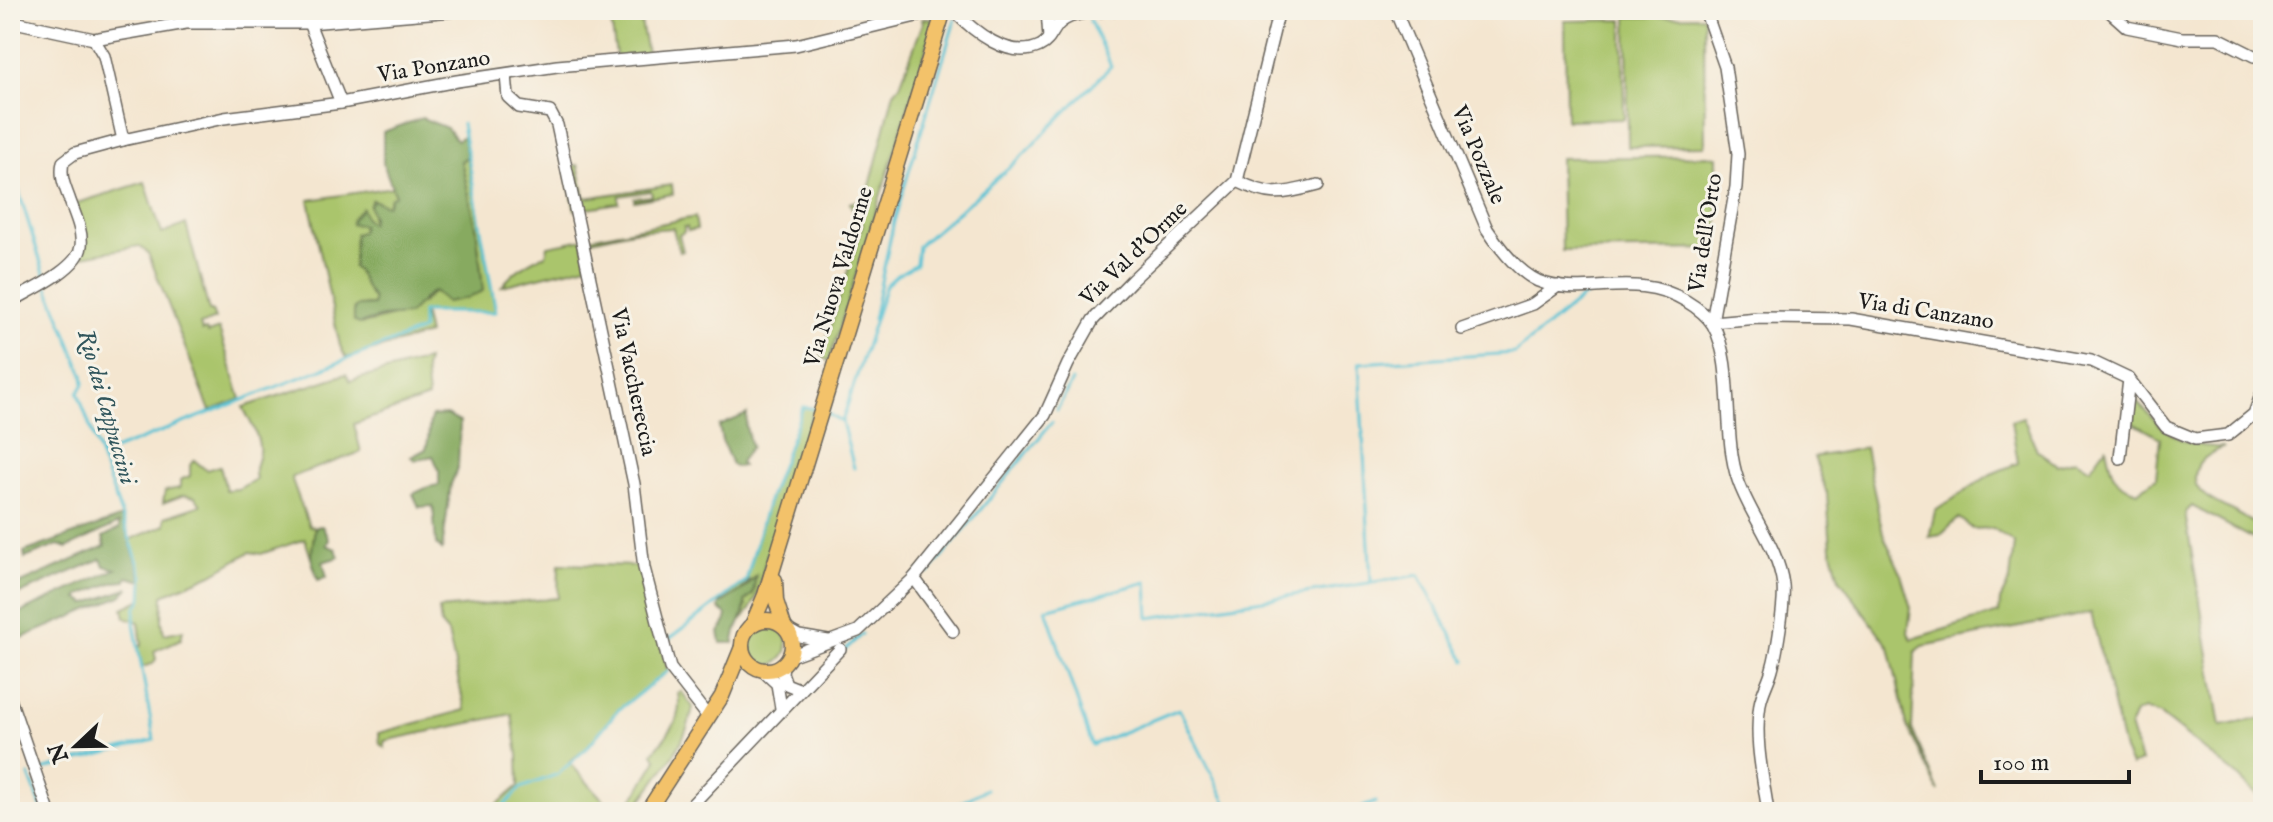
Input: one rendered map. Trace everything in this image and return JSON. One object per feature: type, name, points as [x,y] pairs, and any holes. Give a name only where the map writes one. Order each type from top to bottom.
[{"type":"main road","name":"Via Nuova Valdorme","points":[[647,812],[722,696],[742,647],[744,633],[753,623],[777,556],[942,10]]},
{"type":"main road","name":"Via Nuova Valdorme","points":[[722,696],[740,678],[760,669],[769,670],[787,660],[793,647],[774,586],[777,556]]},
{"type":"main road","points":[[753,623],[772,620],[786,628]]},
{"type":"main road","points":[[742,647],[747,660],[760,669]]},
{"type":"street","points":[[10,21],[94,39],[186,23],[309,23],[465,10]]},
{"type":"street","name":"Via Ponzano","points":[[10,302],[62,271],[78,257],[82,248],[76,217],[61,177],[63,162],[75,153],[224,118],[341,103],[557,66],[796,45],[942,10]]},
{"type":"street","points":[[953,10],[970,28],[999,45],[1020,51],[1046,42],[1060,23],[1074,16],[1116,10]]},
{"type":"street","points":[[1046,42],[1047,10]]},
{"type":"street","points":[[1279,10],[1237,181],[1257,191],[1278,195],[1318,185]]},
{"type":"street","name":"Via Pozzale","points":[[1395,10],[1487,229],[1498,246],[1535,280],[1558,286]]},
{"type":"street","name":"Via dell'Orto","points":[[1705,10],[1725,67],[1738,154],[1736,187],[1712,322]]},
{"type":"street","points":[[2108,10],[2127,27],[2182,38],[2218,38],[2254,56]]},
{"type":"street","points":[[309,23],[341,103]]},
{"type":"street","points":[[94,39],[101,46],[104,56],[123,140]]},
{"type":"street","name":"Via Vacchereccia","points":[[506,75],[508,97],[519,107],[550,112],[557,125],[634,484],[648,583],[670,668],[709,718]]},
{"type":"street","name":"Via Val d'Orme","points":[[685,812],[801,690],[838,645],[858,631],[914,578],[1045,415],[1068,364],[1093,320],[1237,181]]},
{"type":"street","points":[[1462,329],[1533,304],[1558,286],[1634,284],[1663,290],[1691,305],[1712,322],[1722,352],[1733,463],[1742,490],[1776,560],[1783,587],[1776,655],[1760,702],[1758,740],[1768,812]]},
{"type":"street","name":"Via di Canzano","points":[[1712,322],[1758,318],[1851,319],[2091,361],[2129,379],[2166,427],[2195,439],[2228,435],[2254,414],[2263,390]]},
{"type":"street","points":[[2120,458],[2129,379]]},
{"type":"street","points":[[914,578],[953,631]]},
{"type":"street","points":[[786,628],[838,645]]},
{"type":"street","name":"Via Val d'Orme","points":[[787,660],[838,645]]},
{"type":"street","points":[[787,660],[782,673],[786,684],[801,690]]},
{"type":"street","points":[[760,669],[777,684],[781,708]]},
{"type":"street","points":[[10,699],[49,812]]},
{"type":"green space","points":[[639,12],[648,58],[617,61],[610,16]]},
{"type":"green space","points":[[1704,16],[1705,146],[1628,147],[1627,17]]},
{"type":"green space","points":[[922,18],[932,19],[933,27],[829,361],[821,357],[863,223],[858,220],[850,203],[867,198],[894,92],[900,85],[923,23]]},
{"type":"green space","points":[[1623,20],[1624,119],[1566,120],[1565,21]]},
{"type":"green space","points":[[422,118],[447,128],[456,140],[464,136],[467,157],[461,161],[476,226],[483,291],[468,298],[446,302],[434,291],[408,315],[382,317],[359,324],[354,321],[354,309],[373,305],[373,298],[353,267],[355,234],[361,232],[363,225],[351,224],[352,219],[362,208],[366,220],[371,223],[369,206],[372,200],[387,205],[395,195],[383,163],[383,132]]},
{"type":"green space","points":[[1717,156],[1718,249],[1562,251],[1560,158]]},
{"type":"green space","points":[[467,157],[496,312],[423,312],[428,334],[346,358],[340,346],[309,200],[393,187],[396,195],[387,206],[371,200],[371,224],[362,209],[352,219],[363,224],[361,232],[355,235],[354,267],[373,298],[373,305],[365,305],[363,324],[413,311],[415,305],[421,304],[434,291],[482,281],[476,226],[461,161]]},
{"type":"green space","points":[[578,165],[585,198],[672,185],[673,194],[634,201],[634,198],[652,196],[651,191],[619,196],[619,203],[575,210],[566,168]]},
{"type":"green space","points":[[145,182],[162,234],[186,224],[209,311],[215,319],[200,325],[202,331],[208,333],[219,329],[241,399],[210,411],[148,253],[139,246],[78,257],[82,248],[71,205]]},
{"type":"green space","points":[[695,217],[697,229],[688,231],[684,227],[684,232],[679,235],[683,251],[679,252],[673,228],[632,231],[583,242],[587,265],[502,286],[522,267],[546,255],[548,246]]},
{"type":"green space","points":[[427,360],[428,398],[354,424],[361,452],[291,477],[309,526],[315,527],[311,558],[305,539],[261,554],[250,552],[212,574],[163,595],[164,634],[183,630],[181,639],[154,651],[156,659],[153,664],[142,667],[138,647],[142,645],[139,622],[125,617],[123,608],[142,599],[143,576],[129,540],[165,525],[165,517],[201,505],[195,497],[184,495],[163,503],[165,491],[180,488],[180,480],[190,476],[190,465],[194,460],[206,470],[220,466],[226,490],[238,489],[256,479],[258,441],[243,407],[346,374],[350,381]]},
{"type":"green space","points":[[2135,399],[2164,428],[2184,441],[2224,447],[2198,466],[2196,486],[2210,499],[2249,521],[2257,529],[2263,544],[2192,506],[2185,513],[2221,726],[2263,718],[2263,812],[2254,812],[2258,811],[2260,798],[2235,774],[2160,715],[2144,709],[2135,713],[2130,726],[2141,762],[2131,766],[2124,751],[2091,613],[1923,646],[1915,652],[1912,729],[1939,792],[1907,725],[1889,647],[1839,578],[1831,548],[1827,494],[1814,457],[1865,448],[1883,534],[1900,571],[1911,608],[1908,633],[1912,639],[1999,613],[2000,600],[2010,580],[2014,543],[1993,528],[1973,529],[1959,518],[1941,535],[1929,537],[1935,511],[1991,474],[2018,463],[2011,421],[2023,417],[2037,450],[2057,465],[2076,460],[2090,469],[2106,447],[2114,476],[2137,492],[2156,478],[2160,438],[2133,423]]},
{"type":"green space","points":[[803,407],[814,408],[756,596],[741,621],[745,601],[755,588],[749,580],[737,594],[719,603],[746,581],[767,504]]},
{"type":"green space","points":[[747,414],[746,427],[751,447],[740,462],[742,466],[737,467],[732,465],[719,426]]},
{"type":"green space","points":[[446,415],[460,422],[458,467],[451,484],[442,550],[436,544],[433,506],[419,507],[413,494],[439,485],[439,470],[433,456],[415,460],[411,457],[426,449],[432,416]]},
{"type":"green space","points":[[122,517],[143,581],[127,577],[126,581],[114,582],[81,595],[78,599],[85,604],[129,588],[121,596],[10,643],[10,617],[116,569],[104,566],[101,559],[10,598],[10,588],[105,546],[103,537],[119,529],[119,523],[67,548],[58,545],[25,558],[24,552]]},
{"type":"green space","points":[[322,526],[329,540],[326,545],[336,549],[339,557],[323,562],[327,577],[318,580],[311,558],[315,527]]},
{"type":"green space","points":[[559,564],[639,566],[668,671],[617,711],[586,749],[569,762],[614,812],[488,812],[519,786],[512,714],[384,741],[385,748],[380,744],[379,733],[465,710],[448,633],[441,625],[439,609],[558,598]]},
{"type":"green space","points":[[756,576],[753,594],[745,601],[734,643],[721,643],[719,632],[727,615],[719,609],[720,604],[745,588]]},
{"type":"green space","points":[[767,625],[781,631],[787,645],[781,659],[767,665],[753,659],[747,645],[753,631]]},
{"type":"green space","points":[[681,691],[693,707],[684,735],[669,762],[633,812],[620,812],[657,760],[653,753],[677,718],[678,693]]},
{"type":"waterway","points":[[873,319],[894,221],[955,20]]},
{"type":"waterway","points":[[854,468],[842,422],[886,285],[916,264],[918,246],[1018,160],[1111,66],[1090,21]]},
{"type":"waterway","points":[[101,455],[422,330],[422,312],[496,312],[462,124]]},
{"type":"waterway","name":"Rio dei Cappuccini","points":[[10,163],[45,276]]},
{"type":"waterway","points":[[42,770],[154,740],[134,623],[136,608],[142,599],[143,576],[78,393],[84,384],[83,375],[48,287]]},
{"type":"waterway","points":[[1371,582],[1359,363],[1515,353],[1589,292]]},
{"type":"waterway","points":[[1057,410],[1072,381]]},
{"type":"waterway","points":[[668,640],[746,581],[767,504],[803,407],[817,409]]},
{"type":"waterway","points":[[825,412],[842,422]]},
{"type":"waterway","points":[[929,573],[1052,422]]},
{"type":"waterway","points":[[1231,812],[1179,709],[1092,745],[1046,609],[1147,582],[1149,618],[1419,575],[1465,661]]},
{"type":"waterway","points":[[844,651],[862,634]]},
{"type":"waterway","points":[[498,812],[521,788],[558,774],[586,749],[617,711],[668,671]]},
{"type":"waterway","points":[[29,775],[43,812]]},
{"type":"waterway","points":[[944,812],[986,789]]},
{"type":"waterway","points":[[694,812],[710,793]]},
{"type":"waterway","points":[[1351,812],[1376,802]]}]
